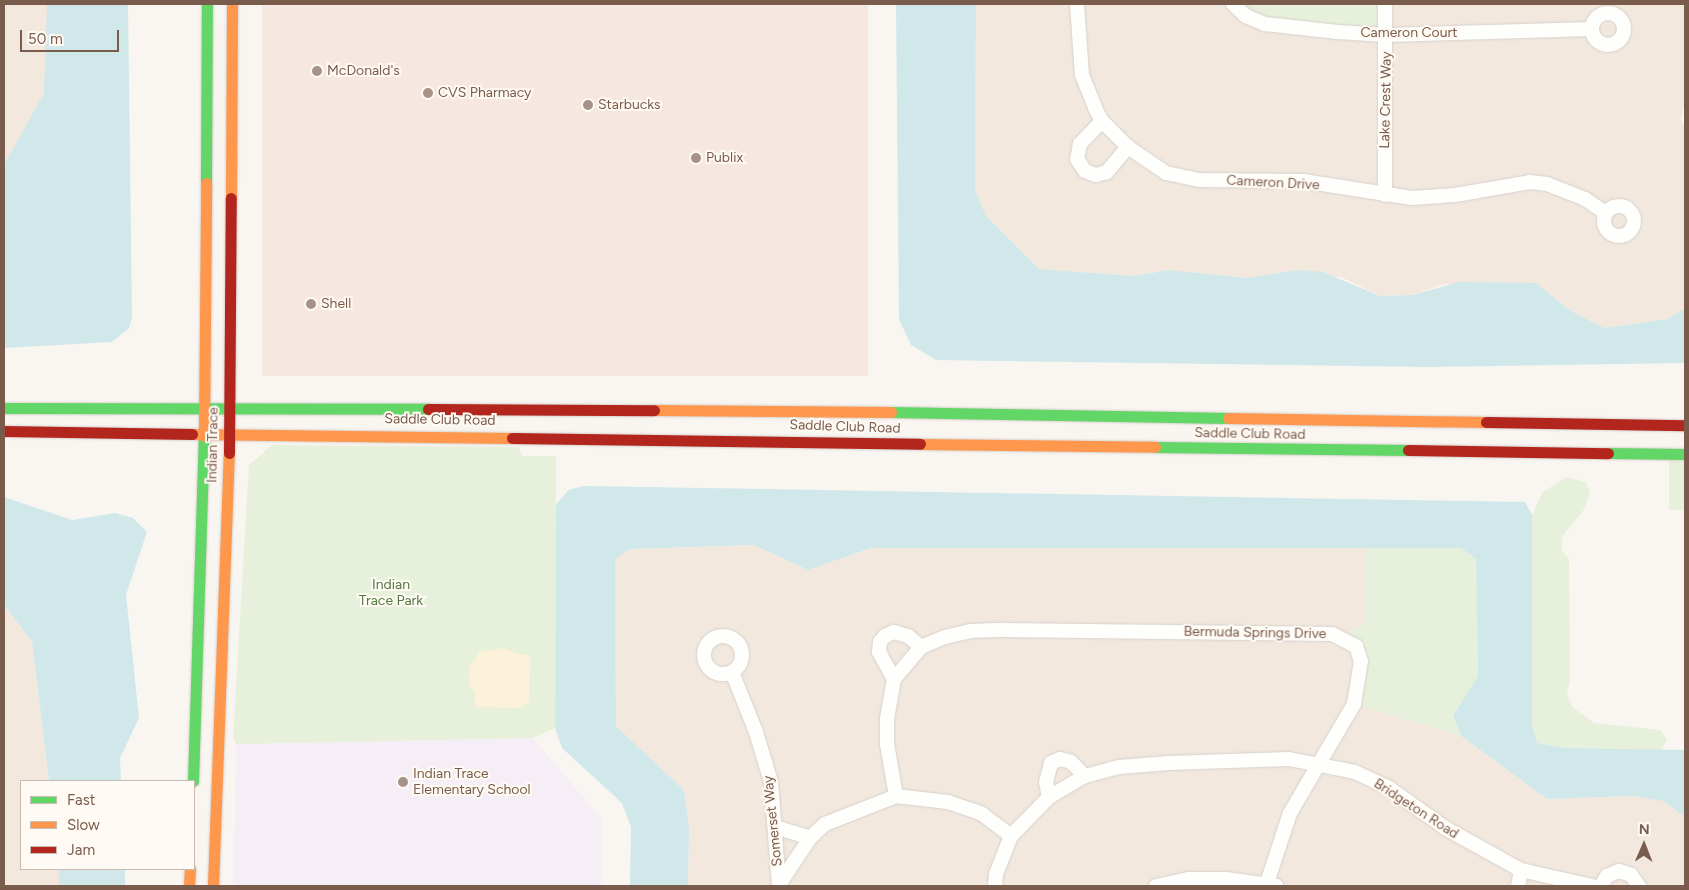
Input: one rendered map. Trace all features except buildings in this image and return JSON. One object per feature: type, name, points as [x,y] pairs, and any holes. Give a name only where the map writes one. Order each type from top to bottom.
[{"type":"street","name":"Indian Trace","points":[[193,780],[204,435],[207,4]]},
{"type":"street","name":"Indian Trace","points":[[214,886],[229,435],[232,4]]},
{"type":"street","name":"Cameron Drive","points":[[1077,4],[1082,75],[1102,121],[1128,147],[1166,173],[1200,180],[1304,181],[1385,195],[1439,197],[1530,182],[1547,184],[1585,200],[1606,213]]},
{"type":"street","name":"Cameron Court","points":[[1233,4],[1246,16],[1265,24],[1386,35],[1592,29]]},
{"type":"street","name":"Lake Crest Way","points":[[1385,195],[1386,4]]},
{"type":"street","points":[[1102,121],[1080,144],[1077,159],[1085,171],[1096,175],[1107,172],[1128,147]]},
{"type":"street","name":"Saddle Club Road","points":[[4,408],[204,406],[737,410],[1685,425]]},
{"type":"street","name":"Saddle Club Road","points":[[4,431],[204,435],[343,433],[1004,446],[1685,454]]},
{"type":"street","name":"Bermuda Springs Drive","points":[[894,679],[921,647],[946,636],[995,630],[1332,634],[1356,646],[1361,661],[1361,675],[1354,704],[1290,813],[1269,886]]},
{"type":"street","points":[[896,796],[887,744],[887,719],[894,679],[879,652],[880,642],[885,636],[894,632],[901,634],[921,647]]},
{"type":"street","name":"Somerset Way","points":[[732,672],[756,732],[771,782],[776,827],[779,885]]},
{"type":"street","points":[[1049,797],[1046,782],[1051,763],[1060,759],[1071,762],[1085,776]]},
{"type":"street","name":"Bridgeton Road","points":[[995,886],[996,874],[1011,836],[1049,797],[1085,776],[1119,767],[1205,761],[1289,759],[1354,772],[1389,788],[1445,828],[1521,870],[1592,886]]},
{"type":"street","points":[[779,885],[810,838],[825,824],[896,796],[948,802],[982,814],[1011,836]]},
{"type":"street","points":[[776,827],[810,838]]},
{"type":"street","points":[[189,886],[190,870]]},
{"type":"street","points":[[1518,886],[1521,870]]},
{"type":"street","points":[[1601,886],[1607,876],[1619,871],[1631,875],[1639,886]]},
{"type":"street","points":[[1156,886],[1226,879],[1269,886]]},
{"type":"shaded area","points":[[4,4],[83,4],[4,262]]},
{"type":"shaded area","points":[[262,4],[868,4],[868,376],[262,376]]},
{"type":"shaded area","points":[[976,4],[1685,4],[1685,101],[1681,120],[1685,127],[1685,308],[1668,319],[1604,328],[1571,311],[1536,283],[1443,284],[1413,295],[1380,296],[1341,277],[1249,278],[1169,270],[1134,276],[1039,269],[986,216],[975,190]]},
{"type":"shaded area","points":[[754,545],[808,570],[871,548],[1365,548],[1365,623],[1356,646],[1355,704],[1461,736],[1547,799],[1633,796],[1664,801],[1685,817],[1685,886],[688,886],[689,828],[684,790],[616,726],[615,559],[630,549]]},
{"type":"shaded area","points":[[4,605],[32,641],[49,780],[20,780],[20,870],[59,870],[61,886],[4,886]]},
{"type":"shaded area","name":"Indian Trace Elementary School","points":[[533,738],[602,820],[601,886],[233,886],[236,744]]},
{"type":"green space","points":[[1233,4],[1385,4],[1386,35],[1265,24]]},
{"type":"green space","name":"Indian Trace Park","points":[[272,445],[519,447],[522,456],[556,456],[555,728],[533,738],[236,744],[233,737],[249,465]]},
{"type":"green space","points":[[1669,454],[1685,454],[1685,510],[1669,510]]},
{"type":"green space","points":[[1566,477],[1586,482],[1590,493],[1583,511],[1563,535],[1561,549],[1569,559],[1570,680],[1567,694],[1572,707],[1594,723],[1660,730],[1667,739],[1662,750],[1564,748],[1537,743],[1532,726],[1532,515],[1542,493]]},
{"type":"green space","points":[[1365,548],[1461,548],[1476,559],[1478,676],[1453,716],[1461,736],[1354,704],[1361,661],[1343,638],[1365,623]]},
{"type":"sand","points":[[503,648],[518,654],[530,655],[529,701],[521,708],[475,707],[475,694],[469,684],[470,665],[480,652]]},
{"type":"water","points":[[47,4],[128,4],[132,318],[129,328],[112,342],[4,348],[4,165],[44,93]]},
{"type":"water","points":[[896,4],[976,4],[975,190],[986,216],[1039,269],[1134,276],[1169,270],[1248,278],[1298,270],[1323,272],[1380,296],[1413,295],[1459,282],[1536,283],[1571,311],[1604,328],[1668,319],[1685,308],[1685,363],[1428,367],[936,360],[911,345],[899,319]]},
{"type":"water","points":[[584,486],[1525,502],[1532,515],[1532,726],[1537,743],[1564,748],[1685,750],[1685,817],[1663,801],[1633,796],[1547,799],[1461,736],[1453,716],[1478,676],[1476,559],[1461,548],[871,548],[808,570],[754,545],[630,549],[615,559],[616,726],[684,790],[689,828],[688,886],[630,886],[631,827],[622,803],[562,748],[555,728],[556,504],[569,490]]},
{"type":"water","points":[[4,497],[72,520],[115,513],[133,518],[147,532],[126,595],[139,718],[120,758],[121,780],[49,780],[32,641],[4,605]]},
{"type":"water","points":[[59,870],[125,870],[125,886],[59,886]]},
{"type":"traffic: fast","points":[[206,183],[207,4]]},
{"type":"traffic: fast","points":[[4,408],[428,409]]},
{"type":"traffic: fast","points":[[891,412],[1228,418]]},
{"type":"traffic: fast","points":[[193,780],[204,436]]},
{"type":"traffic: fast","points":[[1155,447],[1408,450]]},
{"type":"traffic: fast","points":[[1608,453],[1685,454]]},
{"type":"traffic: slow","points":[[231,198],[232,4]]},
{"type":"traffic: slow","points":[[204,436],[206,183]]},
{"type":"traffic: slow","points":[[654,410],[891,412]]},
{"type":"traffic: slow","points":[[1228,418],[1486,422]]},
{"type":"traffic: slow","points":[[192,434],[512,438]]},
{"type":"traffic: slow","points":[[920,444],[1155,447]]},
{"type":"traffic: slow","points":[[213,886],[229,453]]},
{"type":"traffic: slow","points":[[189,886],[190,870]]},
{"type":"traffic: jam","points":[[229,453],[231,198]]},
{"type":"traffic: jam","points":[[428,409],[654,410]]},
{"type":"traffic: jam","points":[[1486,422],[1685,425]]},
{"type":"traffic: jam","points":[[4,431],[192,434]]},
{"type":"traffic: jam","points":[[512,438],[920,444]]},
{"type":"traffic: jam","points":[[1408,450],[1608,453]]},
{"type":"place","name":"McDonald's","points":[[317,71]]},
{"type":"place","name":"CVS Pharmacy","points":[[428,93]]},
{"type":"place","name":"Starbucks","points":[[588,105]]},
{"type":"place","name":"Publix","points":[[696,158]]},
{"type":"place","name":"Shell","points":[[311,304]]},
{"type":"place","name":"Indian Trace Elementary School","points":[[403,782]]}]
